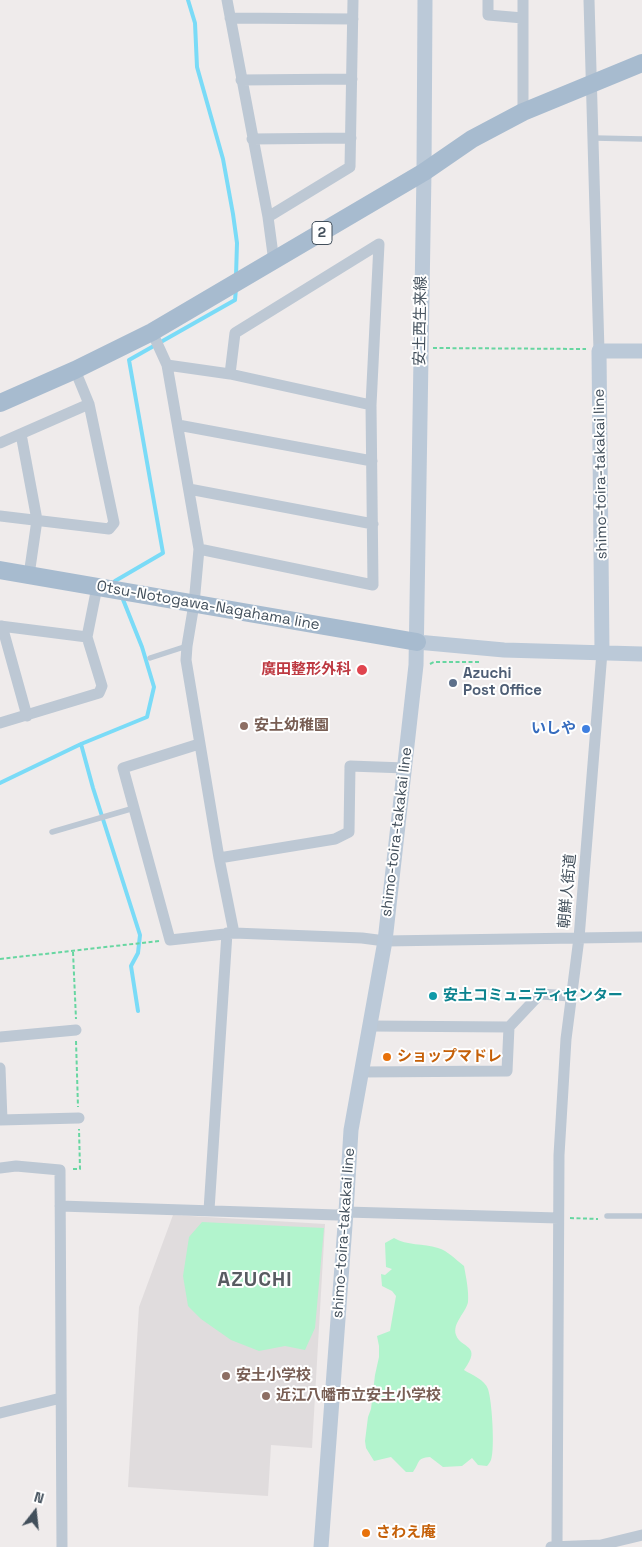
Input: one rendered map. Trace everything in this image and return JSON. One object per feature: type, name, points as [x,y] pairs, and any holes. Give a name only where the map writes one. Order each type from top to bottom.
[{"type":"main road","name":"安土西生来線","points":[[417,642],[425,0]]},
{"type":"main road","name":"2","points":[[0,403],[75,370],[152,332],[274,262],[424,172],[472,139],[523,112],[642,63]]},
{"type":"main road","points":[[599,352],[642,351]]},
{"type":"main road","name":"shimo-toira-takakai line","points":[[599,352],[602,652]]},
{"type":"main road","name":"Otsu-Notogawa-Nagahama line","points":[[0,570],[417,642]]},
{"type":"main road","points":[[417,642],[504,650],[642,654]]},
{"type":"main road","name":"shimo-toira-takakai line","points":[[321,1547],[351,1130],[385,941],[417,642]]},
{"type":"street","points":[[227,0],[268,217],[274,262]]},
{"type":"street","points":[[268,217],[350,167],[353,0]]},
{"type":"street","points":[[488,0],[488,15],[523,18]]},
{"type":"street","points":[[523,0],[523,112]]},
{"type":"street","points":[[589,0],[599,352]]},
{"type":"street","points":[[230,18],[353,19]]},
{"type":"street","points":[[241,80],[352,79]]},
{"type":"street","points":[[252,139],[351,138]]},
{"type":"street","points":[[199,550],[373,584],[371,405],[380,244],[235,333],[230,374]]},
{"type":"street","points":[[152,332],[167,365],[199,550],[186,660],[231,933],[209,1210]]},
{"type":"street","points":[[167,365],[230,374],[371,405]]},
{"type":"street","points":[[0,516],[109,529],[114,523],[89,404],[75,370]]},
{"type":"street","points":[[0,443],[89,404]]},
{"type":"street","points":[[178,425],[372,461]]},
{"type":"street","points":[[20,434],[37,520],[29,575]]},
{"type":"street","points":[[189,490],[373,524]]},
{"type":"street","points":[[0,723],[99,693],[102,686],[87,637],[97,587]]},
{"type":"street","points":[[26,716],[1,626],[87,637]]},
{"type":"street","name":"朝鮮人街道","points":[[170,940],[231,933],[385,941],[579,938],[602,652]]},
{"type":"street","points":[[170,940],[123,768],[199,744]]},
{"type":"street","points":[[219,858],[336,839],[349,832],[350,766],[405,768]]},
{"type":"street","points":[[642,937],[579,938],[565,1049],[559,1155],[554,1546],[601,1545],[642,1536]]},
{"type":"street","points":[[362,1072],[507,1072],[509,1027],[540,994],[571,996]]},
{"type":"street","points":[[370,1026],[509,1027]]},
{"type":"street","points":[[0,1037],[76,1030]]},
{"type":"street","points":[[0,1068],[1,1120],[79,1118]]},
{"type":"street","points":[[0,1168],[16,1166],[60,1170],[62,1547]]},
{"type":"street","points":[[60,1206],[337,1215],[346,1212],[558,1218]]},
{"type":"street","points":[[0,1413],[61,1398]]},
{"type":"lane","points":[[594,138],[642,139]]},
{"type":"lane","points":[[150,658],[187,646]]},
{"type":"lane","points":[[52,832],[134,808]]},
{"type":"lane","points":[[607,1216],[642,1216]]},
{"type":"path","points":[[421,348],[595,349],[599,352]]},
{"type":"path","points":[[0,959],[170,940]]},
{"type":"path","points":[[60,1170],[80,1169],[76,989],[73,952]]},
{"type":"path","points":[[558,1218],[600,1219],[607,1216]]},
{"type":"shaded area","name":"安土小学校","points":[[173,1215],[325,1224],[312,1448],[271,1445],[268,1496],[128,1487],[139,1307]]},
{"type":"green space","points":[[202,1222],[324,1228],[315,1328],[305,1350],[285,1346],[259,1351],[231,1340],[201,1319],[188,1306],[183,1276],[189,1237]]},
{"type":"green space","points":[[394,1238],[399,1241],[442,1249],[464,1266],[468,1302],[455,1331],[459,1339],[471,1351],[469,1362],[464,1370],[478,1378],[488,1389],[493,1425],[493,1446],[491,1460],[487,1466],[478,1465],[472,1458],[462,1466],[443,1467],[430,1457],[420,1460],[413,1472],[406,1472],[391,1457],[374,1461],[366,1448],[368,1417],[371,1409],[379,1357],[377,1336],[390,1331],[396,1296],[392,1291],[382,1286],[381,1274],[385,1275],[392,1269],[386,1267],[385,1243]]},
{"type":"waterway","points":[[188,0],[195,23],[197,67],[223,159],[233,214],[237,243],[236,276]]},
{"type":"waterway","points":[[116,584],[115,581],[163,553],[129,360],[235,300],[236,288]]},
{"type":"waterway","points":[[0,783],[81,744],[147,717],[154,687],[142,647],[122,597]]},
{"type":"waterway","points":[[81,744],[93,788],[140,935],[138,953],[131,966],[138,1011]]},
{"type":"place","name":"廣田整形外科","points":[[362,670]]},
{"type":"place","name":"Azuchi Post Office","points":[[453,683]]},
{"type":"place","name":"安土幼稚園","points":[[244,726]]},
{"type":"place","name":"いしや","points":[[586,729]]},
{"type":"place","name":"安土コミュニティセンター","points":[[433,996]]},
{"type":"place","name":"ショップマドレ","points":[[387,1057]]},
{"type":"place","name":"安土小学校","points":[[226,1376]]},
{"type":"place","name":"近江八幡市立安土小学校","points":[[266,1396]]},
{"type":"place","name":"さわえ庵","points":[[366,1533]]},
{"type":"district","name":"AZUCHI","points":[[255,1281]]}]
